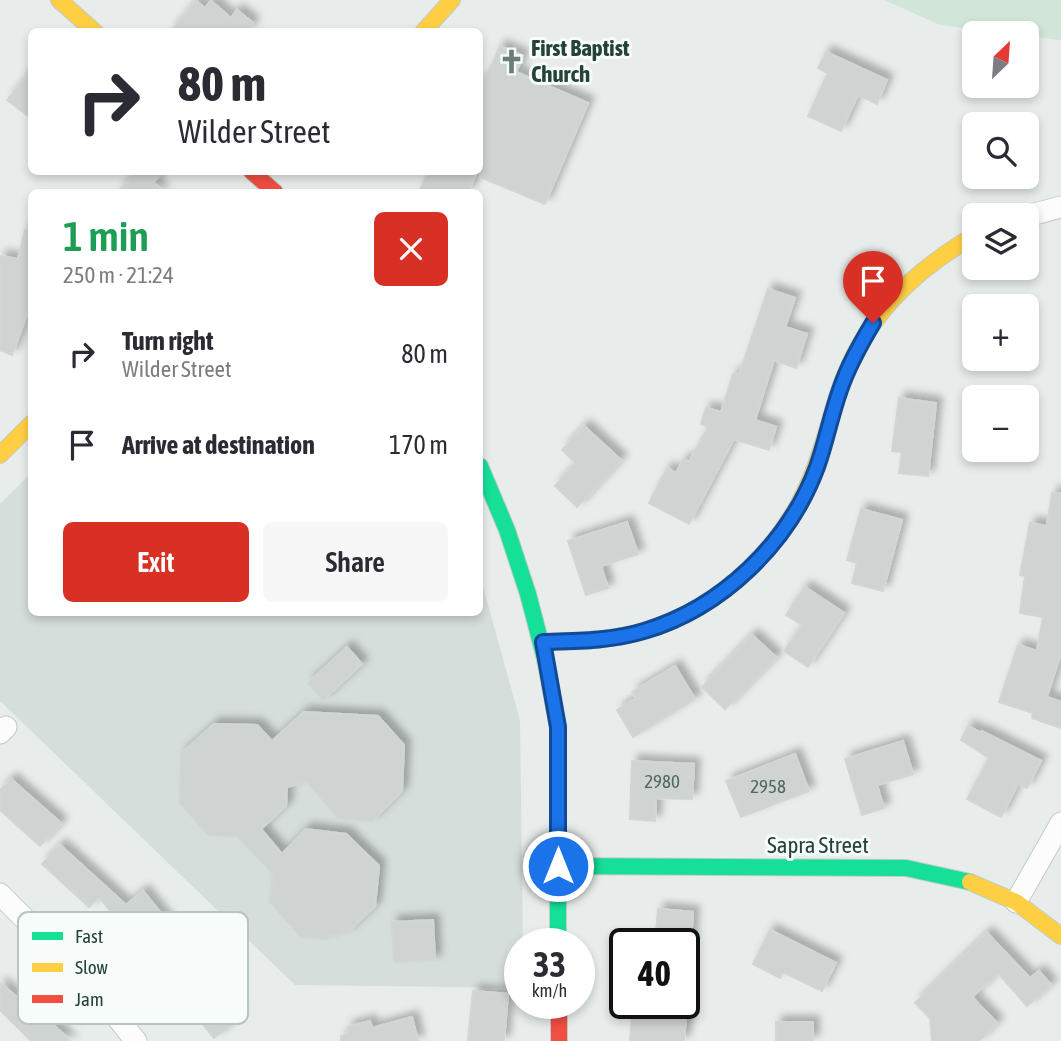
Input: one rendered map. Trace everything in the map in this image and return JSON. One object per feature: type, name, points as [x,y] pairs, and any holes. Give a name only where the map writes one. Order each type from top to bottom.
[{"type":"street","points":[[59,0],[90,28]]},
{"type":"street","points":[[427,28],[452,0]]},
{"type":"street","points":[[254,175],[266,189]]},
{"type":"street","points":[[1039,213],[1061,207]]},
{"type":"street","points":[[543,642],[593,641],[644,631],[689,612],[734,583],[771,546],[798,508],[816,468],[852,360],[873,323],[901,289],[936,258],[962,243]]},
{"type":"street","points":[[0,455],[28,427]]},
{"type":"street","points":[[483,473],[524,575],[543,642],[558,727],[558,928]]},
{"type":"street","points":[[1016,902],[1061,823]]},
{"type":"street","name":"Sapra Street","points":[[558,866],[906,868],[965,880],[1016,902],[1061,936]]},
{"type":"street","points":[[0,894],[18,912]]},
{"type":"street","points":[[559,1019],[559,1041]]},
{"type":"street","points":[[123,1024],[136,1041]]},
{"type":"shaded area","points":[[28,476],[28,616],[483,616],[483,587],[520,720],[523,928],[504,928],[504,988],[295,985],[248,940],[248,912],[219,912],[0,701],[0,504]]},
{"type":"green space","points":[[884,0],[1061,0],[1061,40],[1040,38],[1040,21],[962,21],[962,28],[940,25]]},
{"type":"building","points":[[196,1],[205,8],[211,1],[231,18],[237,10],[253,23],[250,28],[173,28]]},
{"type":"building","points":[[500,46],[523,56],[516,72],[588,103],[545,204],[480,177],[483,175],[484,82]]},
{"type":"building","points":[[826,52],[887,80],[877,104],[858,95],[841,131],[808,116],[828,73],[818,68]]},
{"type":"building","points":[[28,74],[28,116],[7,100]]},
{"type":"building","points":[[136,175],[161,175],[153,182],[160,189],[120,189]]},
{"type":"building","points":[[427,175],[476,175],[469,189],[420,189]]},
{"type":"building","points":[[25,230],[28,230],[28,312],[12,355],[0,350],[0,256],[18,259]]},
{"type":"building","points":[[768,289],[795,298],[785,327],[807,334],[796,368],[774,360],[755,420],[776,427],[769,450],[734,439],[689,524],[649,503],[667,468],[676,473],[684,459],[689,462],[708,427],[701,424],[706,408],[721,412],[733,374],[739,375]]},
{"type":"building","points":[[899,398],[936,403],[928,476],[899,473],[902,452],[892,451]]},
{"type":"building","points":[[584,426],[621,460],[577,507],[555,486],[576,463],[562,450]]},
{"type":"building","points":[[1052,493],[1061,493],[1061,653],[1047,697],[1061,702],[1061,728],[1032,718],[1033,713],[999,702],[1018,645],[1037,651],[1043,617],[1020,613],[1025,576],[1020,575],[1030,523],[1047,526]]},
{"type":"building","points":[[861,509],[902,520],[883,591],[852,583],[857,563],[847,560]]},
{"type":"building","points":[[627,522],[638,554],[601,566],[608,588],[586,595],[568,541]]},
{"type":"building","points":[[805,587],[844,613],[808,667],[784,651],[802,625],[786,615]]},
{"type":"building","points":[[752,635],[776,657],[725,709],[702,687]]},
{"type":"building","points":[[347,647],[362,664],[323,700],[308,683]]},
{"type":"building","points":[[675,666],[695,699],[633,737],[617,710],[636,698],[632,692]]},
{"type":"building","points":[[304,712],[378,716],[404,745],[402,791],[372,821],[338,818],[307,782],[287,787],[286,806],[261,829],[282,854],[306,829],[346,834],[379,866],[375,906],[348,932],[327,936],[327,939],[301,937],[270,902],[273,874],[237,836],[208,835],[180,803],[181,754],[214,724],[257,725],[272,741]]},
{"type":"building","points":[[968,726],[1041,761],[1027,788],[1018,784],[1001,817],[967,799],[989,758],[961,740]]},
{"type":"building","points":[[903,741],[913,774],[877,785],[884,808],[862,815],[845,759]]},
{"type":"building","points":[[795,754],[809,791],[741,817],[726,781]]},
{"type":"building","points":[[632,761],[694,764],[692,799],[656,798],[655,821],[630,819]]},
{"type":"building","points":[[11,779],[61,823],[40,846],[0,810],[0,790]]},
{"type":"building","points":[[60,845],[126,905],[143,891],[160,912],[111,912],[99,897],[89,907],[42,864]]},
{"type":"building","points":[[658,909],[693,912],[692,928],[656,928]]},
{"type":"building","points":[[433,920],[435,960],[394,962],[392,922]]},
{"type":"building","points":[[770,930],[836,963],[822,991],[783,972],[780,978],[753,964]]},
{"type":"building","points":[[987,933],[1030,978],[1039,971],[1051,985],[1027,1006],[998,973],[972,997],[997,1023],[979,1041],[932,1041],[930,1018],[915,1003]]},
{"type":"building","points":[[0,983],[18,998],[18,1024],[53,1024],[70,1041],[31,1041],[0,1010]]},
{"type":"building","points":[[473,991],[504,994],[504,1041],[468,1041]]},
{"type":"building","points":[[412,1017],[418,1041],[341,1041],[341,1036],[349,1034],[347,1027],[370,1021],[372,1028]]},
{"type":"building","points":[[632,1019],[686,1019],[684,1041],[630,1041]]},
{"type":"building","points":[[776,1022],[813,1022],[813,1041],[776,1041]]},
{"type":"building","points":[[203,1024],[232,1024],[214,1038]]},
{"type":"traffic: fast","points":[[483,473],[507,530],[528,594],[545,659],[558,727],[558,928]]},
{"type":"traffic: fast","points":[[558,866],[906,868],[970,882]]},
{"type":"traffic: slow","points":[[59,0],[90,28]]},
{"type":"traffic: slow","points":[[427,28],[452,0]]},
{"type":"traffic: slow","points":[[793,514],[814,470],[838,394],[861,343],[875,321],[909,283],[962,243]]},
{"type":"traffic: slow","points":[[0,455],[28,427]]},
{"type":"traffic: slow","points":[[970,882],[1016,902],[1061,936]]},
{"type":"traffic: jam","points":[[255,175],[272,189]]},
{"type":"traffic: jam","points":[[543,642],[628,635],[653,628],[701,606],[762,556],[793,514]]},
{"type":"traffic: jam","points":[[559,1019],[559,1041]]},
{"type":"place","name":"First Baptist Church","points":[[511,61]]},
{"type":"route","points":[[558,866],[558,727],[543,642],[593,641],[644,631],[689,612],[734,583],[771,546],[798,508],[816,468],[852,360],[873,323]]}]
